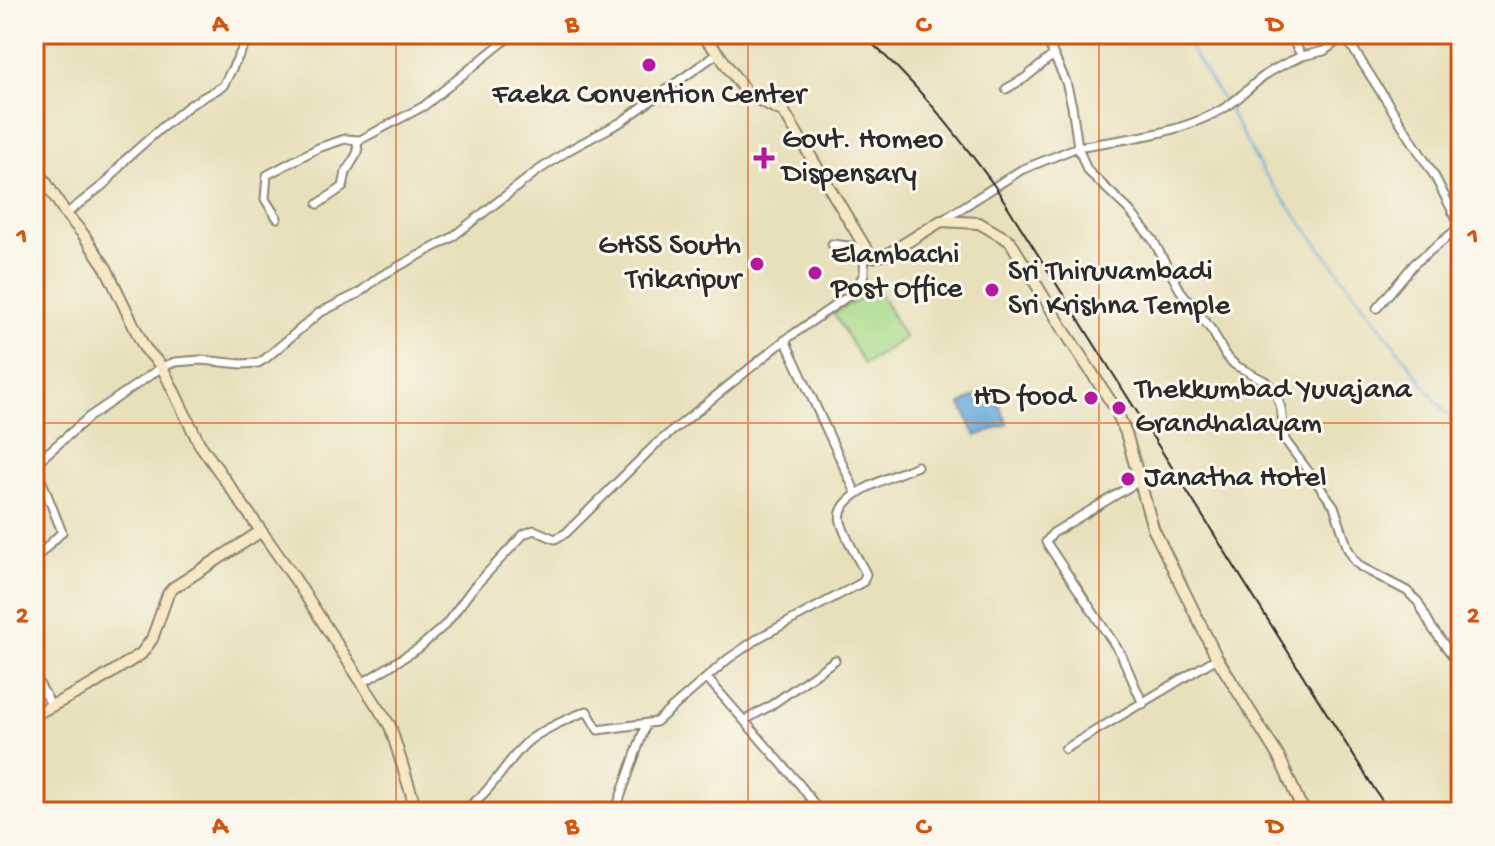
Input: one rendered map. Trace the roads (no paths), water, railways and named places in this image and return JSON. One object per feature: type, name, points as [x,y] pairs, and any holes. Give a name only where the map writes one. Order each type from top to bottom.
[{"type":"main road","points":[[701,34],[747,94],[784,112],[871,257],[878,258],[941,221],[979,223],[1010,241],[1115,408],[1126,433],[1153,528],[1217,658],[1280,759],[1306,812]]},
{"type":"main road","points":[[34,164],[106,268],[144,347],[162,367],[199,443],[364,682],[390,726],[417,812]]},
{"type":"main road","points":[[34,715],[92,685],[141,654],[149,646],[173,588],[260,532]]},
{"type":"street","points":[[66,214],[107,182],[125,160],[160,129],[190,105],[223,86],[250,34]]},
{"type":"street","points":[[318,204],[343,187],[360,140],[424,106],[513,34]]},
{"type":"street","points":[[1064,34],[1053,43],[1052,56],[1061,70],[1069,94],[1078,147],[1087,170],[1129,210],[1153,240],[1180,290],[1213,332],[1225,355],[1275,391],[1281,408],[1285,440],[1334,506],[1355,561],[1407,591],[1418,602],[1432,628],[1461,667]]},
{"type":"street","points":[[1289,34],[1302,56]]},
{"type":"street","points":[[941,221],[1021,170],[1078,147],[1184,127],[1221,110],[1264,76],[1302,56],[1324,51],[1346,35],[1434,175],[1461,226],[1415,263],[1377,308]]},
{"type":"street","points":[[34,560],[62,532],[47,501],[35,464],[89,417],[162,367],[175,362],[201,360],[242,364],[258,363],[265,359],[319,313],[451,238],[536,172],[621,122],[718,53]]},
{"type":"street","points":[[1006,89],[1052,56]]},
{"type":"street","points":[[277,218],[265,199],[267,175],[318,148],[345,139],[360,140]]},
{"type":"street","points":[[364,682],[419,648],[446,624],[473,588],[524,534],[534,530],[555,539],[566,533],[655,445],[785,340],[854,292],[864,274],[865,248],[832,244]]},
{"type":"street","points":[[785,340],[856,493]]},
{"type":"street","points":[[459,812],[475,802],[500,777],[527,743],[587,711],[598,730],[656,722],[728,659],[760,637],[863,582],[866,574],[840,520],[842,509],[856,493],[917,466]]},
{"type":"street","points":[[1139,481],[1053,533],[1046,542],[1121,654],[1143,704]]},
{"type":"street","points":[[1065,749],[1217,658]]},
{"type":"street","points":[[745,720],[835,660]]},
{"type":"street","points":[[34,675],[52,706]]},
{"type":"street","points":[[707,678],[820,812]]},
{"type":"street","points":[[615,812],[646,724]]},
{"type":"water","points":[[991,388],[1008,424],[976,436],[961,404]]},
{"type":"waterway","points":[[1181,34],[1224,102]]},
{"type":"waterway","points":[[1229,110],[1263,172],[1461,433]]},
{"type":"railway","points":[[861,34],[933,107],[996,188],[1389,812]]},
{"type":"place","name":"Faeka Convention Center","points":[[649,65]]},
{"type":"place","name":"Govt. Homeo Dispensary","points":[[764,158]]},
{"type":"place","name":"GHSS South Trikaripur","points":[[757,264]]},
{"type":"place","name":"Elambachi Post Office","points":[[815,273]]},
{"type":"place","name":"Sri Thiruvambadi Sri Krishna Temple","points":[[992,290]]},
{"type":"place","name":"HD food","points":[[1091,398]]},
{"type":"place","name":"Thekkumbad Yuvajana Grandhalayam","points":[[1119,408]]},
{"type":"place","name":"Janatha Hotel","points":[[1128,479]]}]
